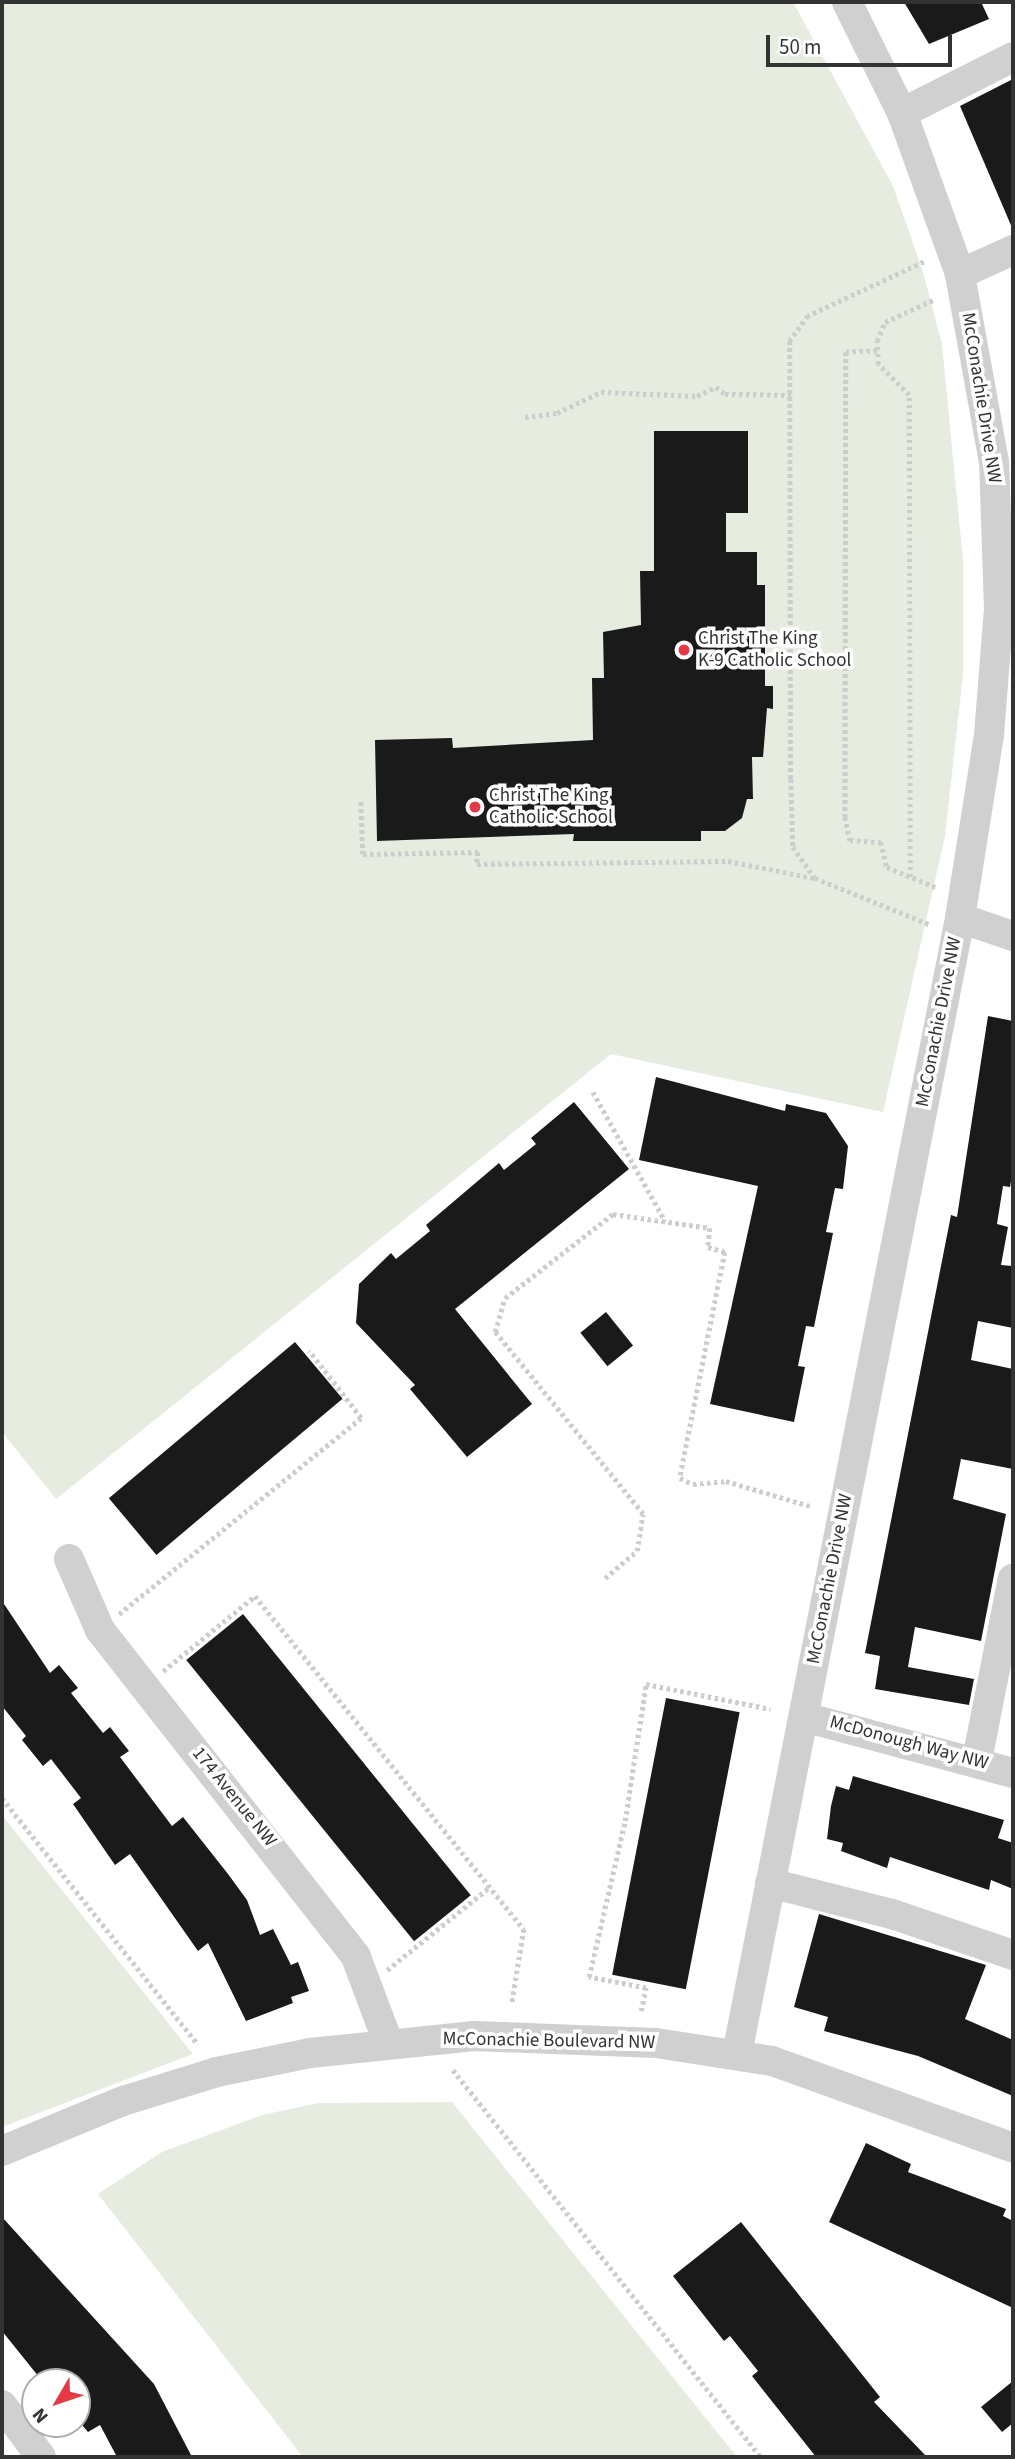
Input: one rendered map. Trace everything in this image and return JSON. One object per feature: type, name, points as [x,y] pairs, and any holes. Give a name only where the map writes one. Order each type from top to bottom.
[{"type":"street","name":"McConachie Drive NW","points":[[737,2054],[960,918],[989,735],[999,609],[994,462],[960,274],[902,113],[847,2]]},
{"type":"street","points":[[902,113],[1013,57]]},
{"type":"street","points":[[960,274],[1013,250]]},
{"type":"street","points":[[960,918],[1013,936]]},
{"type":"street","name":"174 Avenue NW","points":[[69,1559],[100,1630],[356,1957],[388,2042]]},
{"type":"street","points":[[977,1760],[1013,1579]]},
{"type":"street","name":"McDonough Way NW","points":[[804,1717],[977,1760],[1013,1773]]},
{"type":"street","points":[[770,1883],[892,1914],[1013,1955]]},
{"type":"street","name":"McConachie Boulevard NW","points":[[2,2151],[111,2105],[217,2072],[388,2042],[553,2039],[737,2054],[902,2104],[1013,2148]]},
{"type":"street","points":[[2,2405],[41,2457]]},
{"type":"path","points":[[815,878],[793,847],[791,395],[796,328],[923,261]]},
{"type":"path","points":[[910,877],[909,395],[878,363],[877,352],[885,322],[933,300]]},
{"type":"path","points":[[877,352],[846,352],[845,817],[850,840],[881,842],[887,867],[938,888]]},
{"type":"path","points":[[525,417],[557,414],[601,392],[697,396],[716,387],[725,394],[791,395]]},
{"type":"path","points":[[361,803],[363,854],[478,852],[477,864],[728,861],[815,878],[929,924]]},
{"type":"path","points":[[593,1092],[665,1222]]},
{"type":"path","points":[[605,1578],[637,1551],[643,1514],[495,1332],[505,1298],[613,1214],[710,1228],[708,1247],[725,1252],[680,1478],[692,1484],[726,1481],[810,1506]]},
{"type":"path","points":[[116,1617],[361,1418],[309,1351]]},
{"type":"path","points":[[157,1676],[255,1596],[524,1929],[512,2004]]},
{"type":"path","points":[[641,2011],[646,1988],[589,1978],[625,1821],[646,1684],[771,1709]]},
{"type":"path","points":[[2,1798],[198,2044]]},
{"type":"path","points":[[384,1972],[490,1887]]},
{"type":"path","points":[[453,2070],[761,2457]]},
{"type":"shaded area","name":"Christ The King Catholic School","points":[[2,2],[793,2],[893,186],[923,272],[942,344],[963,561],[963,674],[945,836],[883,1112],[611,1054],[56,1499],[2,1432]]},
{"type":"shaded area","points":[[2,1815],[193,2054],[2,2127]]},
{"type":"shaded area","points":[[452,2102],[737,2457],[303,2457],[98,2194],[162,2152],[262,2115],[319,2103]]},
{"type":"building","points":[[904,2],[981,2],[989,19],[929,44]]},
{"type":"building","points":[[1013,79],[1013,230],[960,106]]},
{"type":"building","name":"Christ The King K-9 Catholic School","points":[[654,431],[748,431],[748,513],[726,513],[726,552],[757,552],[757,585],[765,585],[765,686],[773,686],[773,709],[767,708],[763,757],[752,757],[753,799],[747,799],[742,818],[725,831],[701,831],[701,841],[573,841],[574,834],[377,841],[375,740],[452,738],[453,748],[593,740],[592,678],[604,678],[603,632],[641,625],[640,571],[654,571]]},
{"type":"building","points":[[988,1016],[1013,1021],[1013,1170],[1010,1187],[1003,1186],[997,1224],[1008,1227],[1001,1265],[1013,1266],[1013,1328],[978,1321],[971,1360],[1013,1369],[1013,1469],[961,1459],[953,1499],[1006,1514],[981,1641],[915,1627],[908,1667],[974,1679],[969,1705],[875,1689],[880,1656],[865,1653],[951,1215],[957,1217]]},
{"type":"building","points":[[656,1077],[785,1111],[786,1104],[826,1113],[848,1146],[843,1189],[835,1188],[826,1232],[833,1233],[814,1327],[806,1326],[798,1366],[805,1367],[794,1422],[710,1404],[758,1186],[639,1160]]},
{"type":"building","points":[[574,1102],[629,1169],[455,1309],[532,1404],[467,1457],[410,1389],[415,1385],[356,1323],[359,1284],[391,1253],[396,1259],[430,1231],[426,1225],[499,1163],[504,1170],[536,1144],[531,1138]]},
{"type":"building","points":[[606,1312],[633,1345],[607,1366],[580,1333]]},
{"type":"building","points":[[295,1342],[343,1399],[156,1555],[109,1498]]},
{"type":"building","points":[[2,1601],[50,1673],[59,1665],[78,1688],[71,1693],[103,1733],[110,1727],[129,1751],[120,1757],[172,1826],[183,1817],[228,1874],[247,1900],[260,1935],[273,1929],[291,1965],[298,1962],[309,1991],[291,1997],[293,2003],[246,2021],[208,1943],[198,1951],[130,1854],[115,1865],[73,1804],[81,1798],[51,1759],[43,1766],[22,1740],[26,1736],[2,1706]]},
{"type":"building","points":[[243,1614],[471,1895],[414,1941],[186,1660]]},
{"type":"building","points":[[666,1698],[740,1712],[686,1989],[612,1975]]},
{"type":"building","points":[[853,1776],[1004,1820],[998,1838],[1013,1843],[1013,1889],[991,1880],[989,1890],[890,1857],[887,1868],[841,1851],[843,1843],[827,1839],[831,1806],[836,1786],[849,1790]]},
{"type":"building","points":[[819,1914],[986,1965],[965,2019],[1013,2040],[1013,2096],[918,2056],[824,2031],[828,2017],[794,2007]]},
{"type":"building","points":[[866,2143],[911,2164],[908,2172],[1006,2209],[1003,2216],[1013,2221],[1013,2308],[829,2222]]},
{"type":"building","points":[[2,2217],[154,2384],[192,2457],[117,2457],[100,2425],[91,2430],[91,2368],[32,2368],[2,2331]]},
{"type":"building","points":[[741,2222],[880,2397],[874,2402],[927,2457],[816,2457],[752,2376],[758,2371],[730,2336],[724,2341],[673,2276]]},
{"type":"building","points":[[1013,2381],[1013,2423],[1002,2432],[981,2407]]},
{"type":"place","name":"Christ The King K-9 Catholic School","points":[[684,650]]},
{"type":"place","name":"Christ The King Catholic School","points":[[475,807]]}]
